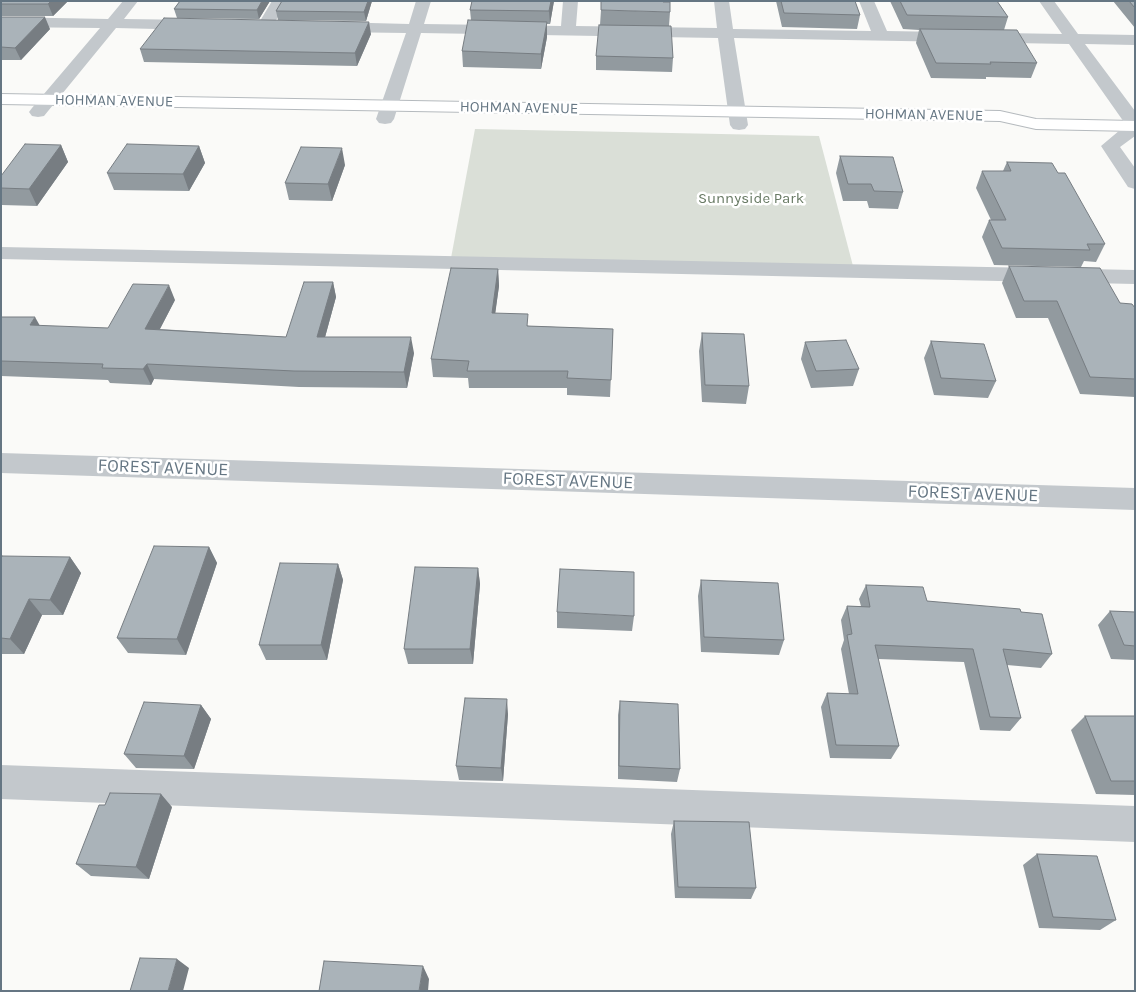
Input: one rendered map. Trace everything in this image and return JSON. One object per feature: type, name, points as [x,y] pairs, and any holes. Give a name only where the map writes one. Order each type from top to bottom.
[{"type":"main road","name":"HOHMAN AVENUE","points":[[1,98],[44,106]]},
{"type":"main road","name":"HOHMAN AVENUE","points":[[1,112],[44,106],[739,119],[1005,130],[1036,124],[1135,125]]},
{"type":"street","points":[[44,106],[131,1]]},
{"type":"street","points":[[265,26],[280,1]]},
{"type":"street","points":[[387,112],[424,1]]},
{"type":"street","points":[[568,31],[571,1]]},
{"type":"street","points":[[721,1],[739,119]]},
{"type":"street","points":[[866,1],[881,36]]},
{"type":"street","points":[[1046,1],[1135,125],[1110,146],[1135,183]]},
{"type":"street","points":[[1,22],[208,25]]},
{"type":"street","points":[[246,26],[285,26]]},
{"type":"street","points":[[315,27],[1135,40]]},
{"type":"street","points":[[1,253],[1135,277]]},
{"type":"street","name":"FOREST AVENUE","points":[[1,463],[1135,499]]},
{"type":"street","points":[[1,782],[1135,824]]},
{"type":"green space","name":"Sunnyside Park","points":[[475,129],[819,136],[853,266],[451,258]]},
{"type":"building","points":[[1,1],[51,1],[48,4],[1,4]]},
{"type":"building","points":[[180,1],[262,1],[257,10],[174,9]]},
{"type":"building","points":[[282,1],[368,1],[364,12],[276,11]]},
{"type":"building","points":[[472,1],[551,1],[549,11],[470,10]]},
{"type":"building","points":[[601,1],[670,2],[670,12],[601,10]]},
{"type":"building","points":[[781,1],[855,1],[860,15],[784,13]]},
{"type":"building","points":[[900,1],[997,1],[1008,17],[907,15]]},
{"type":"building","points":[[1129,1],[1135,1],[1135,8]]},
{"type":"building","points":[[1,17],[45,17],[15,48],[1,47]]},
{"type":"building","points":[[164,18],[369,22],[355,53],[140,49]]},
{"type":"building","points":[[468,20],[547,22],[541,54],[462,51]]},
{"type":"building","points":[[599,25],[671,26],[673,58],[596,56]]},
{"type":"building","points":[[920,29],[1017,30],[1037,63],[936,63]]},
{"type":"building","points":[[25,144],[61,145],[29,189],[1,188],[1,176]]},
{"type":"building","points":[[127,144],[199,146],[183,174],[107,173]]},
{"type":"building","points":[[301,147],[342,148],[328,184],[285,183]]},
{"type":"building","points":[[840,156],[893,157],[903,192],[874,191],[871,184],[848,184]]},
{"type":"building","points":[[1007,162],[1052,163],[1058,173],[1065,173],[1105,244],[1087,244],[1090,250],[1002,248],[989,220],[1006,220],[982,171],[1011,171]]},
{"type":"building","points":[[1009,266],[1100,268],[1120,303],[1132,304],[1135,308],[1135,379],[1090,377],[1057,301],[1024,301]]},
{"type":"building","points":[[451,268],[498,269],[492,313],[528,314],[527,326],[613,329],[611,380],[567,378],[568,371],[467,371],[469,361],[431,359]]},
{"type":"building","points":[[304,282],[333,282],[317,337],[411,337],[404,372],[294,371],[147,364],[143,369],[102,368],[103,364],[1,361],[1,317],[35,317],[30,325],[108,328],[133,284],[169,285],[145,329],[286,337]]},
{"type":"building","points":[[702,333],[744,334],[749,386],[705,385]]},
{"type":"building","points":[[846,340],[859,369],[816,371],[805,342]]},
{"type":"building","points":[[931,341],[984,344],[996,381],[941,378]]},
{"type":"building","points":[[154,546],[209,547],[177,639],[117,638]]},
{"type":"building","points":[[2,556],[70,557],[50,600],[29,599],[10,639],[1,638]]},
{"type":"building","points":[[280,563],[338,564],[321,645],[259,645]]},
{"type":"building","points":[[415,567],[478,568],[470,649],[404,649]]},
{"type":"building","points":[[560,569],[634,572],[634,616],[557,612]]},
{"type":"building","points":[[701,580],[778,583],[784,640],[704,637]]},
{"type":"building","points":[[866,585],[923,587],[927,601],[1020,609],[1021,612],[1042,614],[1052,654],[1003,649],[1021,718],[990,717],[973,649],[875,645],[899,746],[836,745],[827,693],[858,694],[847,635],[852,634],[847,606],[870,607]]},
{"type":"building","points":[[1110,611],[1135,612],[1135,646],[1124,645]]},
{"type":"building","points":[[465,698],[507,699],[501,768],[456,766]]},
{"type":"building","points":[[620,701],[678,704],[680,769],[619,766]]},
{"type":"building","points":[[144,702],[201,705],[184,756],[124,754]]},
{"type":"building","points":[[1085,716],[1135,716],[1135,781],[1111,781]]},
{"type":"building","points":[[110,793],[161,794],[136,867],[76,864],[99,805],[105,805]]},
{"type":"building","points":[[674,821],[749,822],[756,888],[678,887]]},
{"type":"building","points":[[1037,854],[1097,856],[1116,920],[1053,917]]},
{"type":"building","points":[[140,958],[177,959],[168,991],[130,991]]},
{"type":"building","points":[[324,961],[423,966],[419,991],[319,991]]}]
